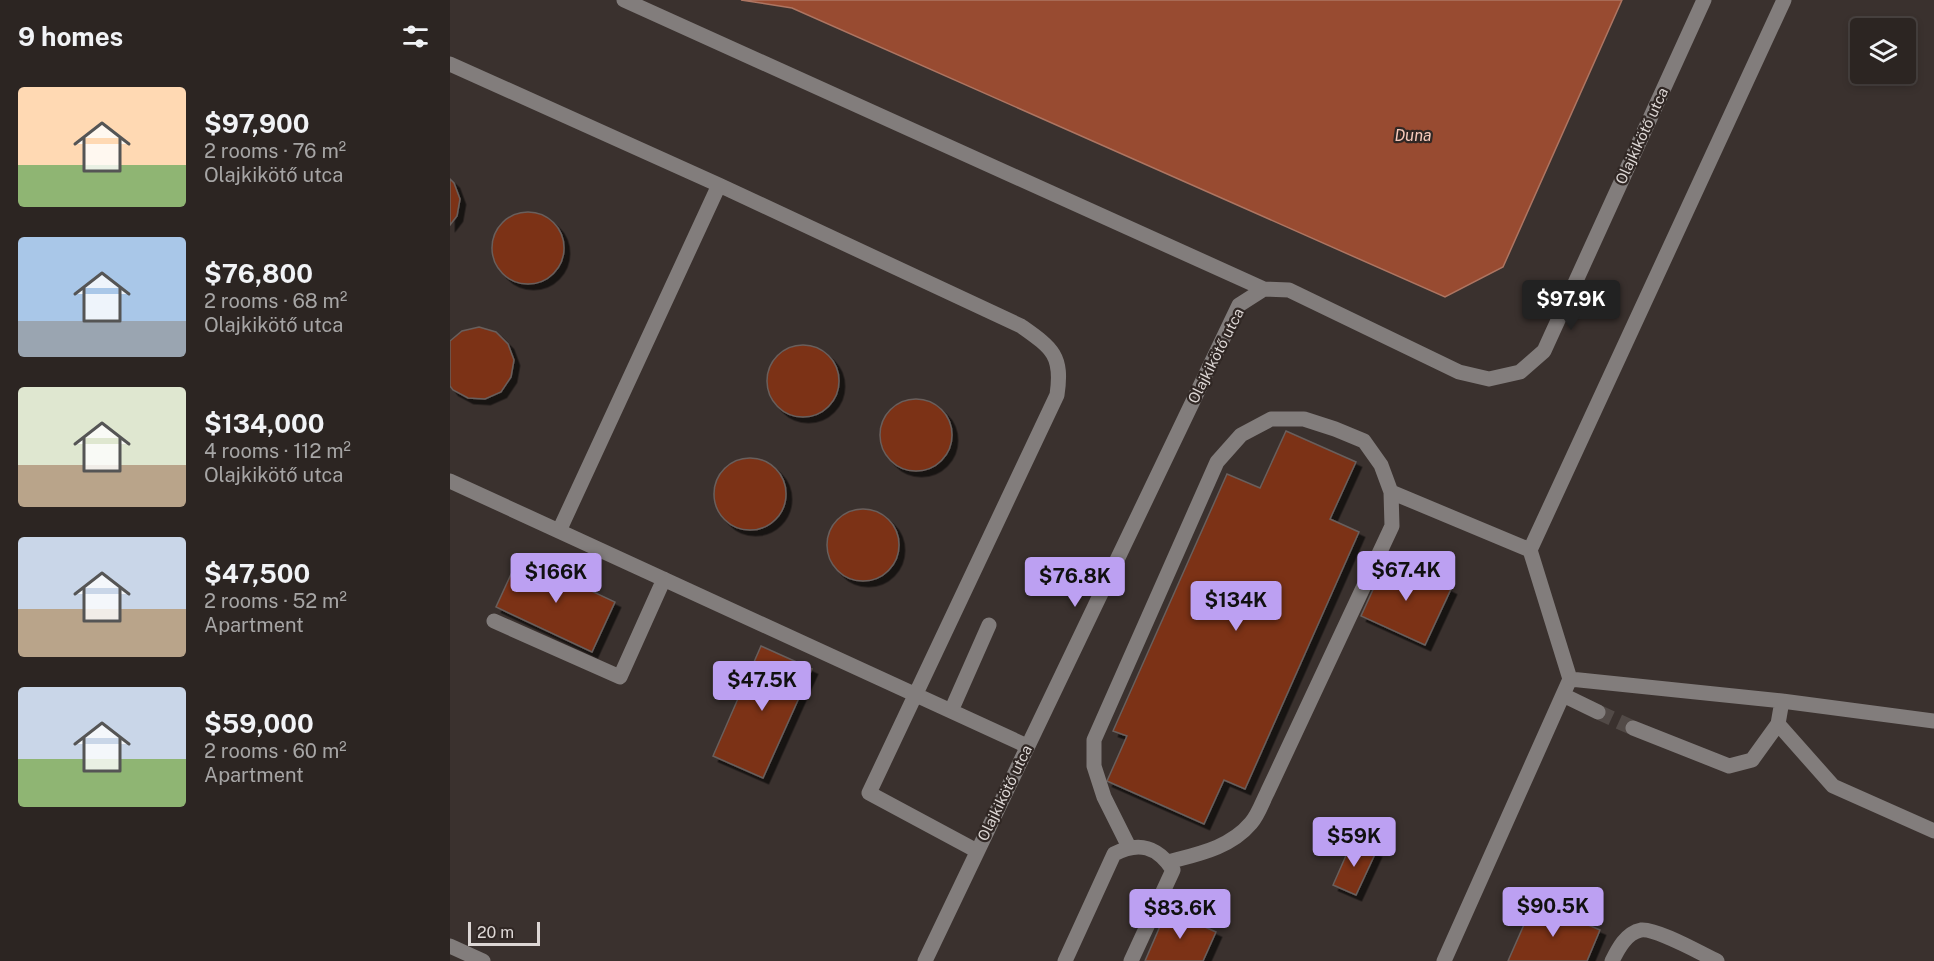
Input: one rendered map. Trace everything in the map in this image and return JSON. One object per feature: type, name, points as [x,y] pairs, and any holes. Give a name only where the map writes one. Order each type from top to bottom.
[{"type":"street","points":[[624,0],[1264,289]]},
{"type":"street","name":"Olajkikötő utca","points":[[925,961],[1239,305],[1264,289],[1289,290],[1459,372],[1489,380],[1520,372],[1544,351],[1704,0]]},
{"type":"street","points":[[1444,961],[1570,680],[1530,550],[1784,0]]},
{"type":"street","points":[[450,64],[719,185],[1021,326],[1045,343],[1056,357],[1060,376],[1057,395],[869,794],[977,851]]},
{"type":"street","points":[[559,531],[719,185]]},
{"type":"street","points":[[1129,847],[1104,797],[1094,766],[1094,740],[1217,462],[1241,435],[1271,419],[1304,419],[1365,441],[1381,465],[1391,492],[1392,526],[1252,822],[1234,839],[1207,851],[1167,862]]},
{"type":"street","points":[[450,481],[1027,746]]},
{"type":"street","points":[[1391,492],[1530,550]]},
{"type":"street","points":[[494,621],[620,677],[664,579]]},
{"type":"street","points":[[951,711],[989,625]]},
{"type":"street","points":[[1570,680],[1782,701],[1934,721]]},
{"type":"street","points":[[1563,695],[1598,712]]},
{"type":"street","points":[[1633,728],[1729,766],[1752,760],[1778,724],[1782,701]]},
{"type":"street","points":[[1778,724],[1833,786],[1934,831]]},
{"type":"street","points":[[1065,961],[1114,854],[1129,847],[1147,847],[1164,857],[1173,870],[1131,961]]},
{"type":"street","points":[[1612,961],[1619,947],[1629,936],[1642,930],[1660,934],[1717,961]]},
{"type":"street","points":[[450,946],[483,961]]},
{"type":"water","name":"Duna","points":[[741,0],[1622,0],[1503,267],[1445,297],[792,8]]},
{"type":"building","points":[[450,179],[460,199],[457,216],[450,225]]},
{"type":"building","points":[[528,212],[548,218],[558,228],[564,248],[558,268],[548,278],[528,284],[508,278],[498,268],[492,248],[498,228],[508,218]]},
{"type":"building","points":[[479,327],[496,332],[508,344],[514,360],[511,377],[501,392],[485,399],[468,398],[450,386],[450,341],[462,331]]},
{"type":"building","points":[[803,345],[823,351],[833,361],[839,381],[833,401],[823,411],[803,417],[783,411],[773,401],[767,381],[773,361],[783,351]]},
{"type":"building","points":[[916,399],[936,405],[946,415],[952,435],[946,455],[936,465],[916,471],[896,465],[886,455],[880,435],[886,415],[896,405]]},
{"type":"building","points":[[1286,431],[1356,462],[1330,519],[1359,532],[1245,789],[1224,780],[1204,824],[1107,781],[1127,736],[1113,731],[1227,474],[1260,488]]},
{"type":"building","points":[[750,458],[770,464],[780,474],[786,494],[780,514],[770,524],[750,530],[730,524],[720,514],[714,494],[720,474],[730,464]]},
{"type":"building","points":[[863,509],[883,515],[893,525],[899,545],[893,565],[883,575],[863,581],[843,575],[833,565],[827,545],[833,525],[843,515]]},
{"type":"building","points":[[519,557],[615,602],[592,652],[496,607]]},
{"type":"building","points":[[1387,559],[1451,589],[1425,645],[1361,616]]},
{"type":"building","points":[[761,646],[812,669],[763,778],[713,756]]},
{"type":"building","points":[[1352,842],[1376,852],[1356,895],[1333,885]]},
{"type":"building","points":[[1534,902],[1600,930],[1587,961],[1508,961]]},
{"type":"building","points":[[1167,910],[1216,932],[1203,961],[1145,961]]},
{"type":"tunnel","points":[[1598,712],[1633,728]]}]
